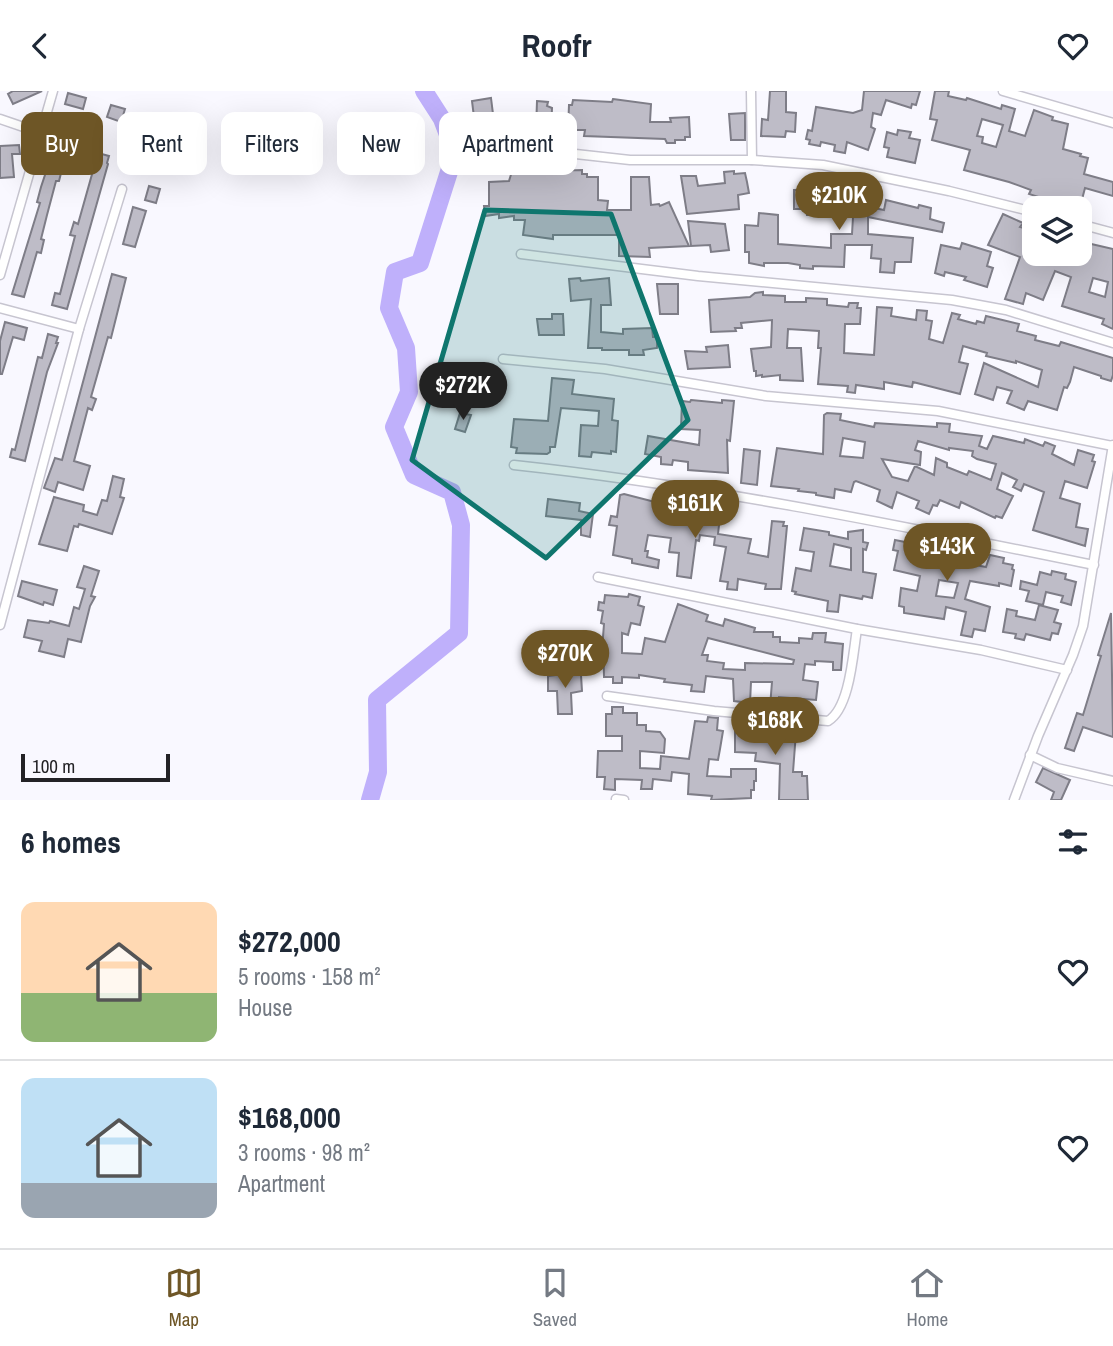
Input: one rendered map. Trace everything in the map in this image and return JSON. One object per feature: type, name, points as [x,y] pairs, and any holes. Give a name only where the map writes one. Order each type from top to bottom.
[{"type":"street","points":[[47,112],[53,91]]},
{"type":"street","points":[[751,91],[752,160]]},
{"type":"street","points":[[1003,91],[1113,123]]},
{"type":"street","points":[[0,118],[21,126]]},
{"type":"street","points":[[577,154],[630,160],[752,160],[823,165],[1022,209]]},
{"type":"street","points":[[0,275],[29,175]]},
{"type":"street","points":[[0,625],[79,329],[122,189]]},
{"type":"street","points":[[1092,227],[1113,233]]},
{"type":"street","points":[[521,254],[698,276],[952,300],[1006,310],[1113,343]]},
{"type":"street","points":[[0,308],[79,329]]},
{"type":"street","points":[[503,359],[605,369],[777,397],[938,411],[1113,445],[1083,626],[1014,800]]},
{"type":"street","points":[[514,465],[612,475],[940,534],[1094,565]]},
{"type":"street","points":[[598,577],[857,629],[981,650],[1067,670]]},
{"type":"street","points":[[607,696],[714,711],[828,721],[837,714],[843,701],[857,629]]},
{"type":"street","points":[[1030,755],[1057,768],[1113,781]]},
{"type":"highlighted area","points":[[485,210],[611,214],[688,420],[546,558],[412,460]]},
{"type":"building","points":[[13,91],[42,91],[13,104],[8,94]]},
{"type":"building","points":[[770,91],[786,91],[786,112],[796,113],[795,132],[786,131],[785,137],[761,136],[762,119],[768,120]]},
{"type":"building","points":[[864,91],[920,91],[916,105],[912,104],[911,108],[886,100],[881,115],[873,113],[871,127],[875,129],[868,150],[847,142],[845,153],[834,151],[835,145],[821,142],[820,146],[809,144],[810,140],[806,139],[808,130],[812,131],[816,107],[853,113],[862,110]]},
{"type":"building","points":[[935,91],[949,91],[948,96],[967,98],[1001,109],[1002,105],[1015,109],[1009,131],[1025,136],[1034,110],[1053,117],[1052,120],[1068,124],[1063,149],[1088,158],[1084,174],[1113,182],[1113,196],[1085,188],[1083,196],[1035,196],[1029,194],[1031,190],[964,170],[970,150],[932,140],[937,120],[930,119]],"holes":[[[982,119],[1003,125],[996,147],[982,143],[983,137],[977,136]]]},
{"type":"building","points":[[68,93],[86,98],[83,109],[65,104]]},
{"type":"building","points":[[491,98],[493,112],[473,112],[472,101]]},
{"type":"building","points":[[613,99],[651,104],[650,122],[671,122],[670,118],[689,117],[690,137],[667,143],[665,139],[584,136],[585,130],[577,130],[577,112],[569,112],[573,100],[612,102]]},
{"type":"building","points":[[537,101],[548,102],[547,106],[552,108],[552,112],[537,112]]},
{"type":"building","points":[[111,105],[125,109],[124,112],[117,112],[117,121],[107,117]]},
{"type":"building","points":[[745,113],[745,140],[731,140],[729,114]]},
{"type":"building","points":[[898,130],[911,132],[909,138],[920,140],[915,163],[887,157],[889,148],[884,147],[887,132],[897,135]]},
{"type":"building","points":[[19,145],[20,154],[12,154],[14,177],[0,178],[0,146]]},
{"type":"building","points":[[103,154],[109,156],[67,309],[52,305],[55,293],[60,294],[75,236],[70,235],[74,222],[78,224],[92,175],[103,175]]},
{"type":"building","points":[[577,170],[582,170],[582,174],[587,174],[587,177],[598,177],[598,200],[608,201],[607,210],[631,210],[631,177],[649,177],[651,205],[660,206],[669,202],[689,246],[649,248],[650,257],[619,256],[619,235],[553,235],[553,239],[523,235],[525,220],[514,220],[514,216],[499,218],[499,214],[485,216],[484,206],[489,206],[489,182],[509,181],[511,175],[577,175]]},
{"type":"building","points":[[734,171],[734,174],[745,173],[749,193],[738,195],[739,209],[687,214],[681,176],[696,176],[698,186],[725,183],[724,172]]},
{"type":"building","points":[[45,175],[61,175],[59,181],[56,181],[47,215],[41,239],[44,240],[41,253],[37,252],[24,297],[12,294],[40,203],[37,202]]},
{"type":"building","points":[[149,186],[160,189],[156,203],[145,200]]},
{"type":"building","points":[[819,189],[819,193],[824,194],[851,195],[851,191],[866,191],[869,195],[869,207],[884,210],[886,200],[918,208],[919,205],[931,208],[930,219],[944,223],[942,232],[868,217],[868,234],[913,238],[911,262],[895,262],[894,273],[880,272],[881,259],[871,258],[872,245],[845,245],[844,267],[813,266],[813,269],[788,263],[764,263],[764,266],[749,263],[749,252],[745,252],[745,225],[758,226],[759,213],[778,215],[778,244],[831,248],[831,234],[852,234],[853,217],[837,214],[807,215],[806,209],[794,209],[794,190]]},
{"type":"building","points":[[133,207],[146,211],[135,247],[123,244]]},
{"type":"building","points":[[1003,214],[1022,223],[1022,266],[1092,266],[1092,244],[1113,249],[1113,329],[1102,324],[1104,319],[1062,306],[1071,277],[1055,271],[1043,300],[1026,293],[1023,304],[1005,299],[1020,257],[988,245]],"holes":[[[1093,278],[1108,282],[1105,297],[1089,292]]]},
{"type":"building","points":[[688,221],[725,224],[729,250],[711,252],[710,245],[691,246]]},
{"type":"building","points":[[962,243],[991,252],[987,266],[993,268],[987,287],[964,280],[966,277],[945,272],[944,276],[935,273],[941,245],[960,249]]},
{"type":"building","points":[[112,274],[126,278],[111,338],[108,337],[91,397],[96,399],[92,410],[88,408],[74,461],[90,466],[83,490],[58,482],[55,492],[44,488],[55,458],[62,460]]},
{"type":"building","points":[[580,278],[581,281],[609,278],[611,305],[601,305],[601,332],[623,334],[623,329],[652,328],[653,337],[657,337],[657,348],[643,350],[644,355],[629,355],[629,350],[588,348],[591,299],[571,301],[569,279]]},
{"type":"building","points":[[657,284],[678,284],[678,314],[660,314]]},
{"type":"building","points":[[763,292],[763,295],[785,296],[785,302],[806,302],[806,298],[827,299],[827,305],[848,307],[849,303],[858,303],[857,308],[861,308],[860,324],[845,324],[844,353],[874,355],[877,307],[892,308],[891,316],[916,320],[917,310],[927,311],[926,320],[932,321],[929,339],[943,343],[952,313],[960,315],[958,319],[976,324],[977,321],[984,323],[986,316],[1019,324],[1017,331],[1036,336],[1035,340],[1059,346],[1061,342],[1113,358],[1113,375],[1111,381],[1074,367],[1057,410],[1028,401],[1024,410],[1007,403],[1012,391],[997,387],[993,400],[975,394],[984,363],[1038,387],[1042,370],[1016,361],[986,356],[987,353],[963,346],[959,362],[968,364],[960,394],[913,382],[912,387],[884,382],[884,389],[856,385],[855,393],[847,392],[848,386],[818,384],[821,348],[818,348],[819,331],[788,329],[787,348],[801,348],[803,381],[780,380],[780,375],[756,376],[751,349],[771,347],[772,320],[741,323],[742,328],[735,328],[736,331],[711,332],[709,300],[750,297]]},
{"type":"building","points":[[552,314],[563,314],[564,335],[539,335],[537,319],[552,319]]},
{"type":"building","points":[[5,322],[27,328],[24,340],[13,337],[0,374],[0,341]]},
{"type":"building","points":[[48,334],[58,337],[58,343],[47,372],[25,461],[10,457],[12,449],[15,450],[38,357],[42,358]]},
{"type":"building","points":[[728,345],[730,367],[688,369],[685,351],[707,352],[706,347]]},
{"type":"building","points":[[552,378],[574,380],[572,394],[614,399],[612,420],[618,421],[616,452],[592,452],[591,457],[579,456],[581,425],[598,426],[599,411],[561,408],[555,447],[550,447],[550,452],[516,453],[517,448],[511,447],[514,419],[548,421]]},
{"type":"building","points":[[722,400],[734,401],[730,441],[727,440],[728,473],[688,470],[688,462],[673,460],[672,465],[661,464],[661,457],[645,454],[648,436],[699,445],[700,430],[681,429],[682,401],[722,403]]},
{"type":"building","points":[[460,413],[471,415],[465,432],[455,429]]},
{"type":"building","points":[[841,414],[840,420],[874,427],[875,423],[937,427],[937,423],[950,424],[949,432],[982,436],[979,446],[987,449],[993,436],[1024,443],[1025,439],[1043,446],[1045,442],[1055,446],[1052,454],[1074,465],[1078,450],[1094,455],[1092,461],[1095,462],[1087,488],[1065,481],[1060,498],[1080,504],[1076,527],[1088,529],[1085,546],[1033,530],[1044,492],[1024,484],[1021,491],[1013,487],[1017,480],[1002,473],[997,489],[1013,496],[1002,518],[995,518],[961,502],[959,508],[940,500],[937,506],[933,505],[929,514],[916,508],[919,501],[897,492],[892,508],[877,501],[880,490],[856,481],[851,492],[835,489],[834,498],[798,491],[799,489],[771,486],[777,448],[823,454],[824,415]],"holes":[[[843,438],[865,442],[863,458],[840,456]],[[918,441],[949,450],[973,451],[972,456],[977,459],[996,464],[991,480],[969,471],[967,475],[947,467],[947,463],[936,458],[934,475],[915,466],[908,481],[892,477],[882,459],[920,465],[921,452],[915,450]]]},
{"type":"building","points":[[744,449],[760,451],[757,485],[741,483]]},
{"type":"building","points":[[113,476],[124,479],[120,497],[124,498],[112,534],[79,524],[78,527],[74,526],[67,551],[39,544],[54,497],[84,505],[83,511],[97,515],[102,500],[107,501]]},
{"type":"building","points":[[620,495],[655,502],[721,508],[718,534],[751,539],[748,553],[768,557],[772,521],[784,522],[783,526],[787,526],[781,589],[765,589],[766,584],[738,579],[737,590],[727,589],[728,582],[720,581],[726,547],[714,545],[715,537],[700,535],[699,541],[696,540],[691,578],[677,576],[679,553],[669,552],[671,538],[648,535],[645,551],[648,551],[647,557],[659,560],[658,568],[632,563],[632,559],[613,555],[617,526],[609,525],[611,516],[617,517]]},
{"type":"building","points":[[548,499],[580,503],[579,511],[593,514],[590,537],[581,535],[581,520],[546,516]]},
{"type":"building","points":[[804,528],[829,532],[829,535],[848,539],[848,532],[863,530],[863,542],[868,543],[866,550],[863,549],[863,572],[876,574],[872,598],[840,595],[838,612],[827,611],[828,601],[795,594],[796,592],[792,591],[796,568],[811,571],[814,552],[800,550]],"holes":[[[834,544],[851,548],[851,570],[830,566]]]},
{"type":"building","points":[[895,540],[971,555],[970,564],[986,567],[990,555],[1004,558],[1003,563],[1013,565],[1011,586],[970,581],[965,599],[990,607],[985,631],[974,629],[972,637],[961,635],[966,612],[946,607],[944,619],[904,613],[904,607],[899,606],[901,588],[917,591],[920,576],[894,570],[898,551],[893,550]],"holes":[[[939,580],[958,583],[954,598],[936,596]]]},
{"type":"building","points":[[84,566],[99,571],[91,596],[95,597],[90,606],[81,642],[68,639],[64,657],[39,651],[42,641],[24,637],[28,620],[50,621],[69,626],[74,607],[79,609],[85,589],[77,587]]},
{"type":"building","points":[[1052,571],[1066,574],[1065,579],[1076,582],[1071,605],[1061,602],[1063,596],[1046,592],[1043,605],[1026,601],[1029,591],[1020,589],[1021,581],[1037,585],[1040,572],[1051,575]]},
{"type":"building","points":[[22,581],[57,590],[53,605],[44,602],[43,605],[18,596]]},
{"type":"building","points":[[629,594],[640,597],[638,605],[644,607],[640,625],[631,623],[628,635],[622,633],[622,653],[642,654],[645,638],[665,642],[678,604],[708,615],[706,621],[723,626],[725,619],[755,628],[754,632],[773,632],[773,637],[780,637],[780,642],[799,643],[799,638],[812,639],[813,633],[826,633],[825,642],[843,644],[841,670],[833,670],[833,662],[815,661],[815,665],[805,664],[803,680],[818,682],[816,700],[779,697],[779,707],[770,707],[772,682],[751,682],[750,703],[734,701],[733,679],[706,676],[704,692],[691,691],[692,685],[664,682],[665,679],[639,675],[639,678],[622,677],[622,683],[613,683],[613,677],[604,677],[604,624],[601,623],[603,611],[598,610],[599,602],[604,603],[605,595],[628,597]],"holes":[[[708,638],[794,660],[793,664],[745,663],[745,670],[723,669],[724,663],[707,661],[708,655],[702,655]]]},
{"type":"building","points":[[1039,605],[1058,610],[1054,622],[1061,624],[1058,634],[1052,633],[1050,640],[1026,634],[1024,640],[1015,638],[1016,634],[1003,632],[1007,609],[1017,611],[1016,616],[1035,620]]},
{"type":"building","points":[[1111,613],[1113,737],[1083,727],[1074,751],[1065,748],[1077,713],[1083,715]]},
{"type":"building","points":[[571,673],[581,675],[582,691],[571,693],[572,714],[558,714],[557,691],[548,691],[548,676]]},
{"type":"building","points":[[612,707],[623,707],[623,713],[637,713],[637,725],[646,725],[646,731],[660,732],[665,739],[664,753],[640,751],[640,768],[660,769],[661,756],[689,759],[695,721],[707,722],[708,717],[718,718],[717,730],[723,731],[718,760],[709,759],[707,776],[731,777],[731,769],[756,769],[751,798],[711,800],[712,796],[688,794],[689,774],[672,772],[671,781],[653,779],[652,789],[641,789],[642,780],[615,779],[615,790],[604,789],[605,777],[597,777],[598,751],[622,751],[622,736],[606,736],[606,714],[612,714]]},
{"type":"building","points":[[735,725],[749,725],[749,730],[764,732],[764,728],[796,732],[793,772],[802,772],[802,776],[807,776],[808,800],[779,800],[780,764],[755,761],[756,753],[735,752]]},
{"type":"building","points":[[1043,768],[1070,780],[1061,800],[1051,800],[1054,792],[1036,782]]},
{"type":"waterway","points":[[370,800],[378,772],[377,700],[459,633],[461,525],[452,492],[414,475],[394,427],[409,392],[406,348],[389,308],[395,272],[420,263],[455,153],[442,119],[424,91]]}]
